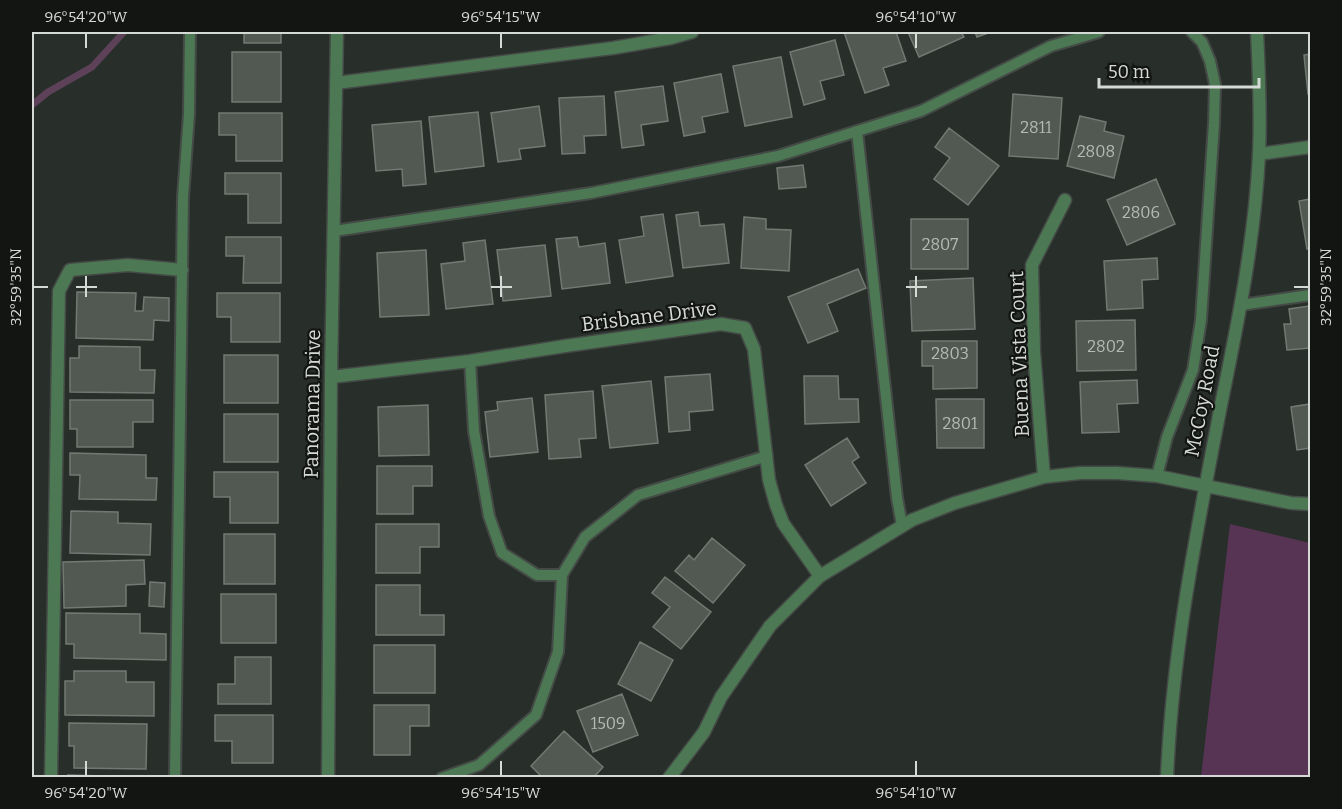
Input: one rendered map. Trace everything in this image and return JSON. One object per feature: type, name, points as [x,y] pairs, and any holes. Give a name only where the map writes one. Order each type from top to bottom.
[{"type":"street","name":"Panorama Drive","points":[[328,777],[331,377],[337,32]]},
{"type":"street","points":[[336,83],[613,48],[692,32]]},
{"type":"street","name":"McCoy Road","points":[[1167,777],[1169,720],[1185,596],[1241,305],[1259,154],[1257,32]]},
{"type":"street","points":[[1259,154],[1311,147]]},
{"type":"street","name":"Buena Vista Court","points":[[1044,477],[1034,352],[1032,265],[1065,200]]},
{"type":"street","points":[[51,777],[59,291],[70,270],[128,265],[182,270]]},
{"type":"street","name":"Brisbane Drive","points":[[331,377],[470,361],[566,345],[721,324],[745,328],[754,349],[769,480],[776,505],[783,523],[820,576]]},
{"type":"street","points":[[669,777],[704,732],[721,697],[770,626],[820,576],[902,525],[955,503],[1044,477],[1080,473],[1157,476],[1291,503],[1311,504]]},
{"type":"lane","points":[[176,777],[183,197],[189,114],[190,32]]},
{"type":"lane","points":[[334,231],[591,193],[778,156],[921,111],[1051,46],[1099,32]]},
{"type":"lane","points":[[1157,476],[1167,437],[1193,370],[1202,320],[1215,84],[1202,42],[1192,32]]},
{"type":"lane","points":[[857,131],[897,498],[902,525]]},
{"type":"lane","points":[[1241,305],[1311,295]]},
{"type":"lane","points":[[470,361],[474,431],[489,516],[502,553],[537,575],[562,575]]},
{"type":"lane","points":[[442,777],[479,765],[536,716],[558,652],[562,575],[585,537],[638,495],[767,456]]},
{"type":"shaded area","points":[[1230,524],[1310,543],[1310,777],[1201,777]]},
{"type":"building","points":[[244,32],[281,32],[281,43],[244,43]]},
{"type":"building","points":[[844,32],[896,32],[906,61],[883,68],[889,85],[865,93]]},
{"type":"building","points":[[908,32],[961,32],[964,37],[919,57]]},
{"type":"building","points":[[975,32],[991,32],[977,37]]},
{"type":"building","points":[[835,40],[844,75],[820,81],[825,99],[804,105],[790,52]]},
{"type":"building","points":[[232,52],[281,52],[281,102],[232,102]]},
{"type":"building","points":[[1310,54],[1310,94],[1308,94],[1304,55]]},
{"type":"building","points":[[781,57],[792,117],[745,126],[733,66]]},
{"type":"building","points":[[721,74],[728,112],[702,117],[705,132],[684,136],[674,83]]},
{"type":"building","points":[[663,86],[668,121],[641,125],[644,145],[622,148],[615,92]]},
{"type":"building","points":[[1013,94],[1062,98],[1058,159],[1009,156]]},
{"type":"building","points":[[604,96],[606,135],[584,136],[585,153],[562,154],[559,98]]},
{"type":"building","points":[[539,106],[545,146],[519,149],[521,159],[498,162],[491,113]]},
{"type":"building","points":[[478,112],[484,166],[435,172],[429,117]]},
{"type":"building","points":[[219,113],[282,113],[282,161],[236,161],[236,135],[219,135]]},
{"type":"building","points":[[1080,116],[1106,122],[1104,131],[1124,136],[1114,178],[1067,166]]},
{"type":"building","points":[[421,121],[426,184],[403,186],[402,169],[376,171],[372,125]]},
{"type":"building","points":[[949,128],[999,166],[968,205],[934,179],[950,158],[935,147]]},
{"type":"building","points":[[803,165],[806,187],[779,189],[777,168]]},
{"type":"building","points":[[225,173],[281,173],[281,223],[248,223],[248,194],[225,194]]},
{"type":"building","points":[[1156,179],[1175,224],[1127,245],[1107,200]]},
{"type":"building","points":[[1310,199],[1310,249],[1307,249],[1299,201]]},
{"type":"building","points":[[698,212],[700,226],[724,224],[729,263],[683,268],[676,215]]},
{"type":"building","points":[[663,214],[673,276],[626,283],[619,240],[644,236],[641,217]]},
{"type":"building","points":[[744,217],[766,219],[766,229],[791,230],[789,271],[741,268]]},
{"type":"building","points":[[911,219],[968,219],[968,269],[911,269]]},
{"type":"building","points":[[226,237],[281,237],[281,283],[243,283],[244,256],[226,256]]},
{"type":"building","points":[[577,237],[579,247],[605,243],[610,283],[562,289],[556,239]]},
{"type":"building","points":[[485,240],[493,304],[446,309],[441,264],[465,261],[463,243]]},
{"type":"building","points":[[545,245],[551,296],[503,301],[497,250]]},
{"type":"building","points":[[426,250],[429,315],[380,317],[377,253]]},
{"type":"building","points":[[1157,258],[1158,279],[1142,280],[1143,308],[1107,310],[1104,261]]},
{"type":"building","points":[[858,269],[866,288],[827,304],[838,331],[808,343],[788,297]]},
{"type":"building","points":[[973,278],[975,329],[912,331],[910,281]]},
{"type":"building","points":[[77,292],[136,293],[135,311],[143,311],[144,297],[169,298],[169,321],[154,320],[153,340],[76,338]]},
{"type":"building","points":[[217,293],[280,293],[280,342],[231,342],[231,317],[217,317]]},
{"type":"building","points":[[1309,306],[1310,348],[1287,350],[1284,324],[1291,324],[1289,309]]},
{"type":"building","points":[[1135,320],[1136,370],[1077,371],[1076,321]]},
{"type":"building","points":[[922,341],[977,341],[977,388],[933,389],[933,366],[922,366]]},
{"type":"building","points":[[79,346],[140,347],[140,370],[155,370],[154,393],[70,392],[70,358],[79,358]]},
{"type":"building","points":[[224,355],[278,355],[278,403],[224,403]]},
{"type":"building","points":[[710,374],[713,410],[689,412],[690,430],[669,432],[665,377]]},
{"type":"building","points":[[804,376],[838,376],[839,399],[858,399],[859,422],[805,424]]},
{"type":"building","points":[[1137,380],[1138,403],[1117,404],[1119,432],[1082,433],[1080,382]]},
{"type":"building","points":[[651,381],[658,443],[610,448],[602,386]]},
{"type":"building","points":[[593,391],[596,438],[579,439],[581,457],[549,459],[545,395]]},
{"type":"building","points":[[532,398],[538,452],[490,457],[485,412],[498,410],[497,402]]},
{"type":"building","points":[[936,399],[984,399],[984,448],[937,448]]},
{"type":"building","points":[[70,400],[153,400],[153,422],[133,422],[133,447],[77,447],[77,429],[70,429]]},
{"type":"building","points":[[1310,404],[1310,448],[1297,450],[1291,407]]},
{"type":"building","points":[[428,405],[429,455],[379,456],[378,407]]},
{"type":"building","points":[[224,414],[278,414],[278,462],[224,462]]},
{"type":"building","points":[[847,438],[859,457],[852,462],[866,483],[831,506],[805,465]]},
{"type":"building","points":[[70,453],[146,455],[146,478],[157,478],[156,500],[79,499],[80,475],[70,475]]},
{"type":"building","points":[[377,466],[432,466],[432,486],[413,486],[413,514],[377,514]]},
{"type":"building","points":[[214,472],[278,472],[278,523],[230,523],[230,497],[214,497]]},
{"type":"building","points":[[71,511],[118,512],[118,523],[151,524],[150,555],[70,553]]},
{"type":"building","points":[[376,524],[439,524],[439,547],[420,547],[420,573],[376,573]]},
{"type":"building","points":[[224,534],[275,534],[275,584],[224,584]]},
{"type":"building","points":[[712,538],[745,565],[713,603],[675,571],[689,555],[694,560]]},
{"type":"building","points":[[144,560],[145,584],[126,585],[126,606],[64,608],[63,562]]},
{"type":"building","points":[[665,577],[711,612],[681,649],[653,627],[670,607],[652,593]]},
{"type":"building","points":[[150,582],[165,583],[164,607],[149,606]]},
{"type":"building","points":[[376,585],[420,585],[420,615],[444,615],[444,635],[376,635]]},
{"type":"building","points":[[221,594],[276,594],[276,643],[221,643]]},
{"type":"building","points":[[66,613],[140,614],[140,633],[166,634],[166,660],[74,658],[74,644],[66,644]]},
{"type":"building","points":[[640,642],[673,660],[651,701],[618,684]]},
{"type":"building","points":[[374,645],[435,645],[435,693],[374,693]]},
{"type":"building","points":[[235,657],[271,657],[271,704],[218,704],[218,684],[235,684]]},
{"type":"building","points":[[74,671],[126,671],[126,682],[154,682],[154,716],[65,715],[65,681],[74,681]]},
{"type":"building","points":[[622,694],[638,735],[593,752],[577,711]]},
{"type":"building","points":[[374,705],[429,705],[429,726],[410,726],[410,755],[374,755]]},
{"type":"building","points":[[215,715],[273,715],[273,763],[232,763],[232,741],[215,741]]},
{"type":"building","points":[[69,723],[147,724],[146,769],[74,768],[74,746],[69,746]]},
{"type":"building","points":[[564,731],[603,767],[593,778],[543,778],[531,766]]},
{"type":"building","points":[[68,775],[138,777],[138,778],[68,778]]},
{"type":"building","points":[[271,777],[271,778],[223,778]]},
{"type":"waterway","points":[[32,105],[48,92],[92,67],[124,32]]}]
